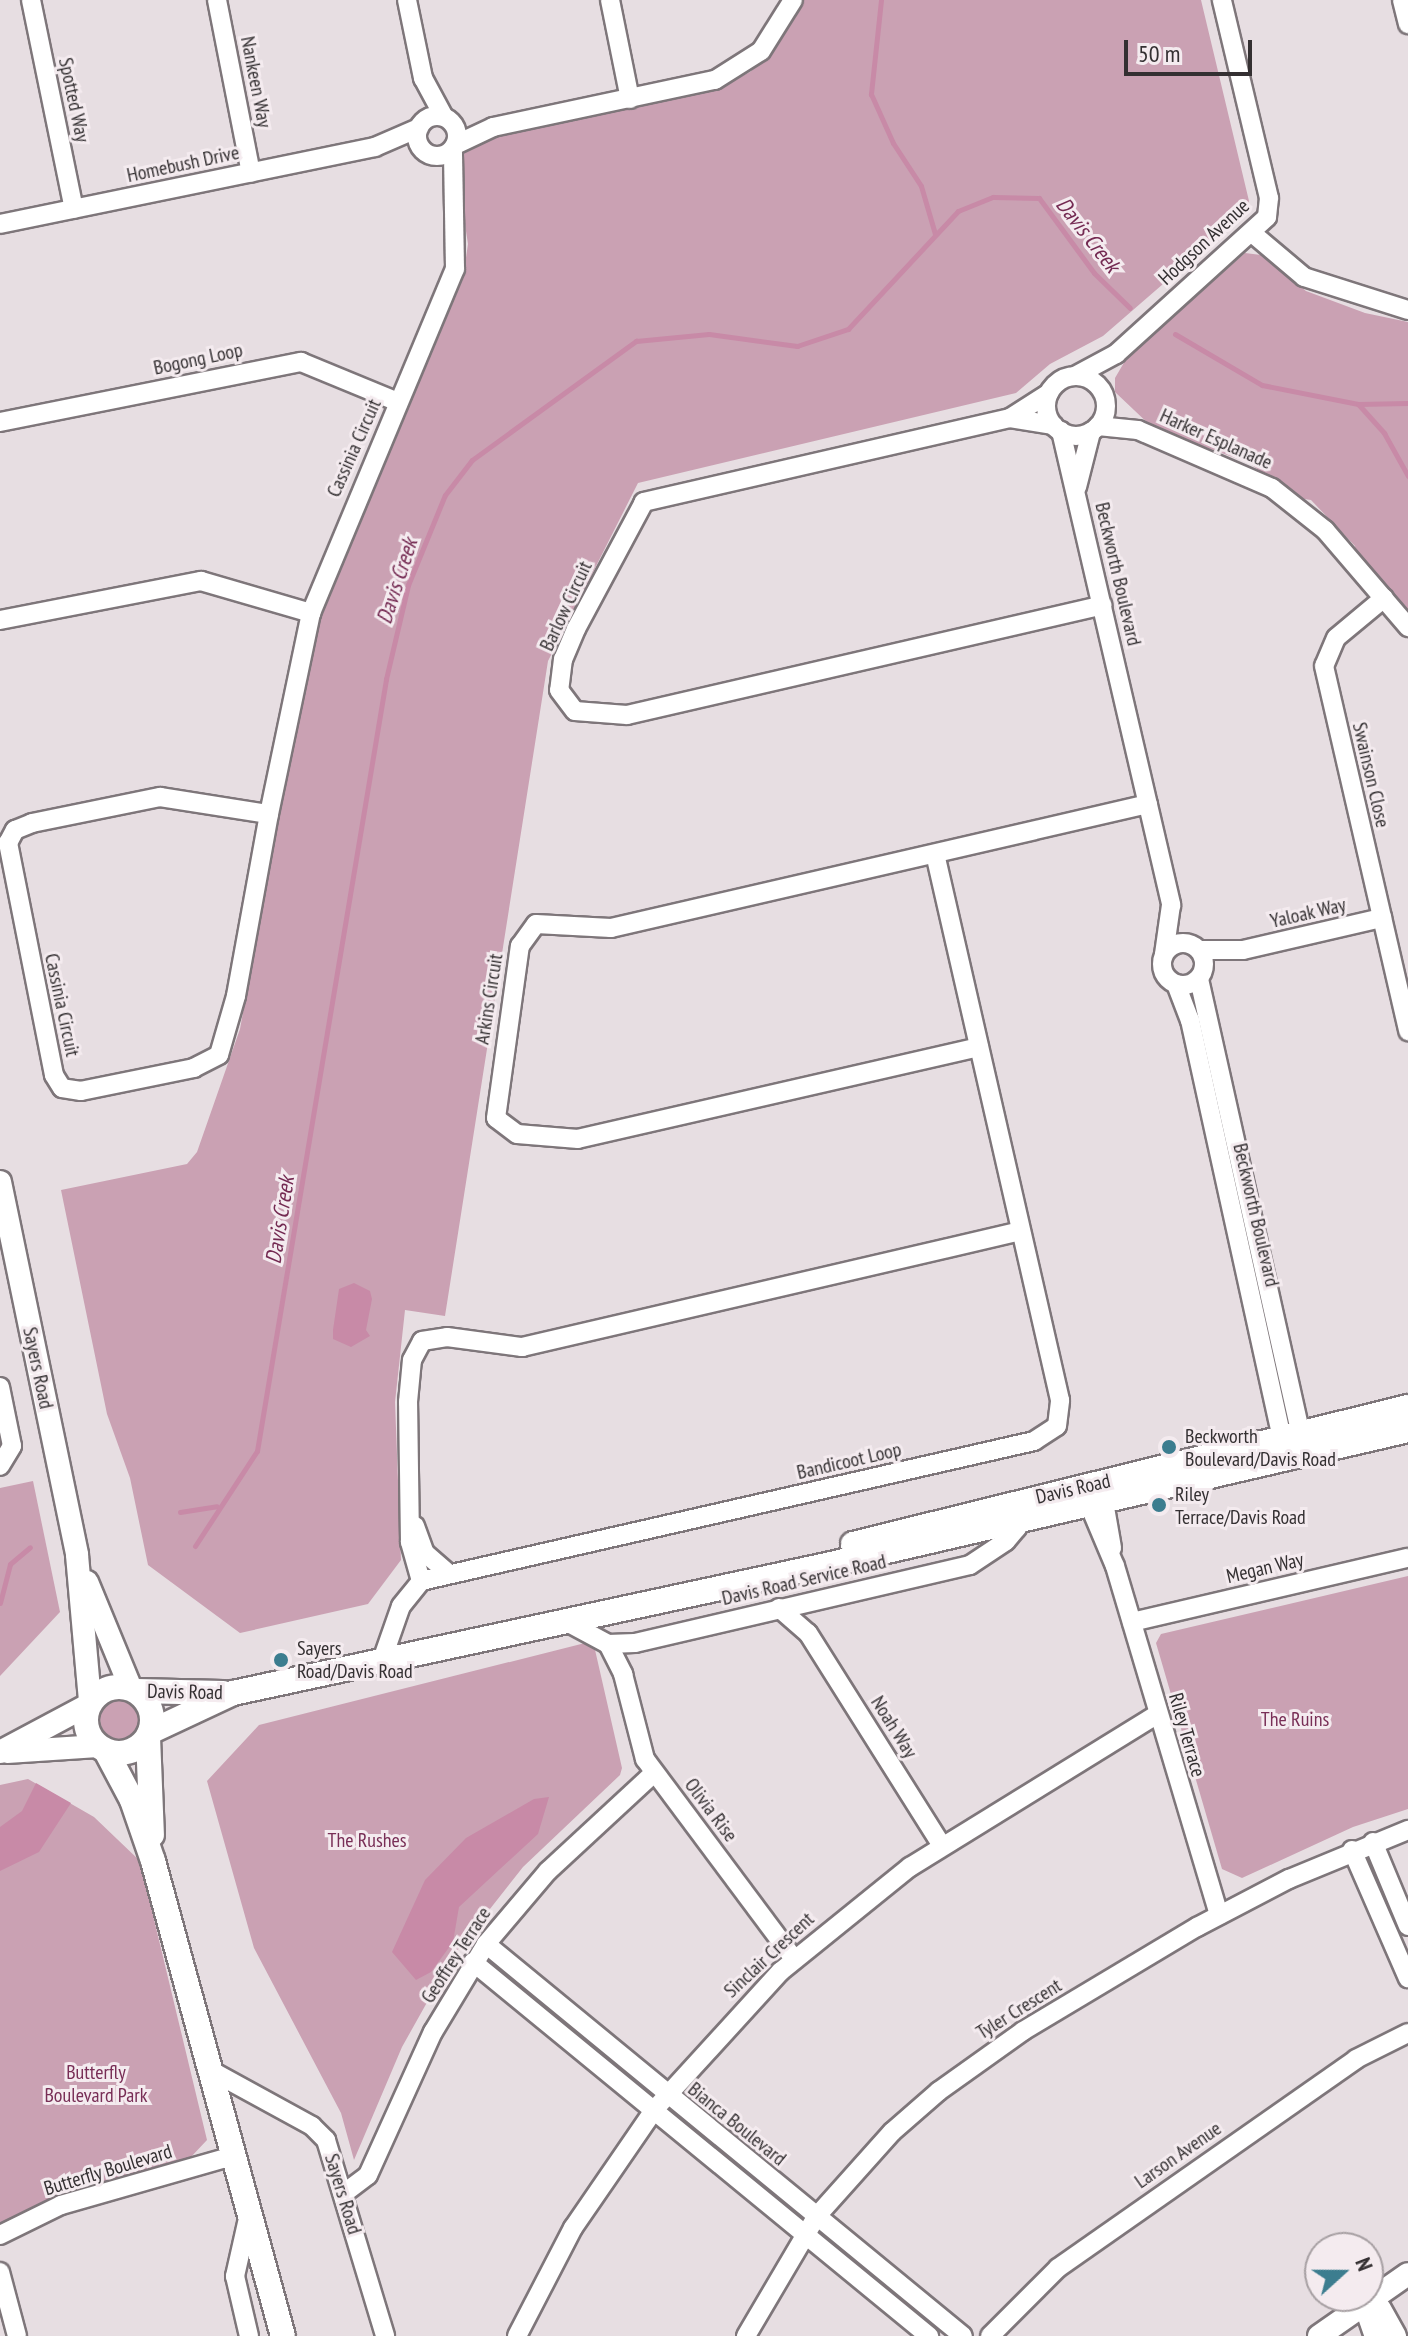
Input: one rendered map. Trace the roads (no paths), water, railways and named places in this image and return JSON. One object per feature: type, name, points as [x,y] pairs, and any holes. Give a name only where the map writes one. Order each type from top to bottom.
[{"type":"main road","name":"Davis Road","points":[[134,1690],[233,1693],[567,1622],[1294,1446],[1408,1407]]},
{"type":"main road","name":"Davis Road","points":[[1294,1446],[1403,1436]]},
{"type":"main road","points":[[153,1861],[151,1709],[134,1690],[113,1686],[89,1704],[86,1727],[132,1800],[153,1861],[283,2336]]},
{"type":"main road","name":"Davis Road","points":[[149,1734],[233,1693]]},
{"type":"main road","points":[[102,1749],[134,1750],[149,1734]]},
{"type":"street","name":"Spotted Way","points":[[31,0],[74,209]]},
{"type":"street","name":"Nankeen Way","points":[[217,0],[251,173]]},
{"type":"street","points":[[407,0],[423,78],[420,126],[426,153],[442,156],[493,127],[702,84],[739,68],[769,43],[793,0]]},
{"type":"street","points":[[610,0],[630,99]]},
{"type":"street","name":"Hodgson Avenue","points":[[1075,376],[1116,354],[1267,217],[1269,198],[1222,0]]},
{"type":"street","points":[[1402,0],[1408,24]]},
{"type":"street","points":[[423,78],[457,132],[454,147]]},
{"type":"street","points":[[420,126],[447,119],[493,127]]},
{"type":"street","name":"Homebush Drive","points":[[0,224],[375,147],[420,126]]},
{"type":"street","name":"Homebush Drive","points":[[375,147],[426,153]]},
{"type":"street","name":"Cassinia Circuit","points":[[269,814],[160,797],[15,830],[8,850],[54,1075],[62,1088],[81,1091],[194,1068],[219,1055],[236,996],[269,814],[311,613],[455,269],[458,239],[451,196],[454,147]]},
{"type":"street","name":"Cassinia Circuit","points":[[426,153],[451,196]]},
{"type":"street","points":[[1252,233],[1304,277],[1408,310]]},
{"type":"street","name":"Hodgson Avenue","points":[[1104,395],[1116,354]]},
{"type":"street","name":"Bogong Loop","points":[[0,422],[301,362],[398,402]]},
{"type":"street","points":[[1075,376],[1092,380],[1104,395],[1095,429],[1057,428],[1047,411],[1049,393],[1059,382],[1075,376]]},
{"type":"street","name":"Barlow Circuit","points":[[1049,393],[1010,418],[644,502],[567,649],[561,697],[581,713],[627,715],[1102,605]]},
{"type":"street","name":"Harker Esplanade","points":[[1104,395],[1138,430]]},
{"type":"street","name":"Barlow Circuit","points":[[1010,418],[1057,428]]},
{"type":"street","name":"Beckworth Boulevard","points":[[1057,428],[1077,487],[1171,905],[1197,948]]},
{"type":"street","name":"Harker Esplanade","points":[[1095,429],[1138,430],[1254,479],[1290,500],[1325,530],[1408,627]]},
{"type":"street","name":"Beckworth Boulevard","points":[[1077,487],[1095,429]]},
{"type":"street","points":[[0,620],[201,581],[311,613]]},
{"type":"street","name":"Swainson Close","points":[[1384,598],[1336,638],[1324,666],[1408,1031]]},
{"type":"street","name":"Arkins Circuit","points":[[979,1047],[567,1141],[509,1132],[496,1118],[520,946],[530,927],[543,922],[611,928],[1148,804]]},
{"type":"street","name":"Bandicoot Loop","points":[[421,1581],[1047,1437],[1057,1426],[1060,1400],[935,854]]},
{"type":"street","name":"Beckworth Boulevard","points":[[1164,954],[1171,905]]},
{"type":"street","name":"Yaloak Way","points":[[1197,948],[1243,950],[1382,918]]},
{"type":"street","points":[[1176,944],[1197,948],[1201,976],[1176,984],[1164,972],[1164,954],[1176,944]]},
{"type":"street","name":"Yaloak Way","points":[[1201,976],[1243,950]]},
{"type":"street","name":"Beckworth Boulevard","points":[[1201,976],[1294,1446]]},
{"type":"street","name":"Beckworth Boulevard","points":[[1176,984],[1190,1020],[1294,1446]]},
{"type":"street","name":"Sayers Road","points":[[0,1184],[77,1555],[89,1704]]},
{"type":"street","points":[[381,1663],[401,1606],[421,1581],[411,1555],[412,1360],[418,1345],[428,1338],[522,1347],[1021,1231]]},
{"type":"street","points":[[0,1387],[12,1446],[0,1466]]},
{"type":"street","name":"Riley Terrace","points":[[1094,1494],[1219,1915]]},
{"type":"street","name":"Davis Road Service Road","points":[[608,1644],[635,1643],[980,1561],[1006,1541],[1019,1511]]},
{"type":"street","points":[[412,1516],[425,1553],[449,1574]]},
{"type":"street","name":"Sayers Road","points":[[77,1555],[134,1690]]},
{"type":"street","name":"Megan Way","points":[[1132,1622],[1408,1558]]},
{"type":"street","points":[[808,1633],[812,1601]]},
{"type":"street","name":"Noah Way","points":[[779,1608],[808,1633],[942,1846]]},
{"type":"street","points":[[567,1622],[608,1644]]},
{"type":"street","points":[[623,1674],[635,1643]]},
{"type":"street","name":"Olivia Rise","points":[[608,1644],[623,1674],[640,1746],[654,1773],[794,1959]]},
{"type":"street","points":[[0,1752],[89,1704]]},
{"type":"street","name":"Sinclair Crescent","points":[[517,2336],[573,2228],[654,2110],[794,1959],[942,1846],[1158,1714]]},
{"type":"street","points":[[0,1752],[102,1749]]},
{"type":"street","name":"Geoffrey Terrace","points":[[343,2194],[368,2175],[433,2032],[486,1944],[548,1871],[654,1773]]},
{"type":"street","name":"Tyler Crescent","points":[[746,2336],[816,2217],[892,2132],[970,2066],[1219,1915],[1352,1850],[1408,1830]]},
{"type":"street","points":[[1373,1842],[1408,1926]]},
{"type":"street","points":[[1352,1850],[1408,1978]]},
{"type":"street","name":"Bianca Boulevard","points":[[486,1944],[963,2336]]},
{"type":"street","name":"Bianca Boulevard","points":[[473,1962],[929,2336]]},
{"type":"street","name":"Larson Avenue","points":[[990,2336],[1058,2268],[1092,2243],[1356,2059],[1408,2033]]},
{"type":"street","name":"Sayers Road","points":[[208,2069],[321,2133],[343,2194],[385,2336]]},
{"type":"street","name":"Butterfly Boulevard","points":[[0,2235],[61,2205],[233,2156]]},
{"type":"street","points":[[249,2213],[235,2276],[249,2336]]},
{"type":"street","points":[[0,2272],[17,2336]]},
{"type":"street","points":[[1319,2336],[1372,2316],[1408,2274]]},
{"type":"street","points":[[1339,2336],[1408,2289]]},
{"type":"street","points":[[1372,2316],[1395,2336]]},
{"type":"waterway","points":[[881,0],[871,94],[893,143],[921,186],[935,234]]},
{"type":"waterway","name":"Davis Creek","points":[[195,1546],[257,1451],[386,679],[408,585],[445,495],[472,460],[636,341],[709,334],[797,346],[848,329],[958,211],[993,197],[1039,198],[1094,273],[1130,308]]},
{"type":"waterway","name":"Davis Creek","points":[[1175,334],[1262,385],[1358,404],[1408,403]]},
{"type":"waterway","points":[[1359,405],[1384,433],[1408,476]]},
{"type":"waterway","name":"Davis Creek","points":[[180,1512],[217,1506]]},
{"type":"waterway","name":"Davis Creek","points":[[0,1603],[10,1564],[30,1547]]},
{"type":"place","name":"Beckworth Boulevard/Davis Road","points":[[1169,1447]]},
{"type":"place","name":"Riley Terrace/Davis Road","points":[[1159,1505]]},
{"type":"place","name":"Sayers Road/Davis Road","points":[[281,1660]]},
{"type":"park label","name":"The Ruins","points":[[1295,1719]]},
{"type":"park label","name":"The Rushes","points":[[367,1840]]},
{"type":"park label","name":"Butterfly Boulevard Park","points":[[96,2084]]}]
